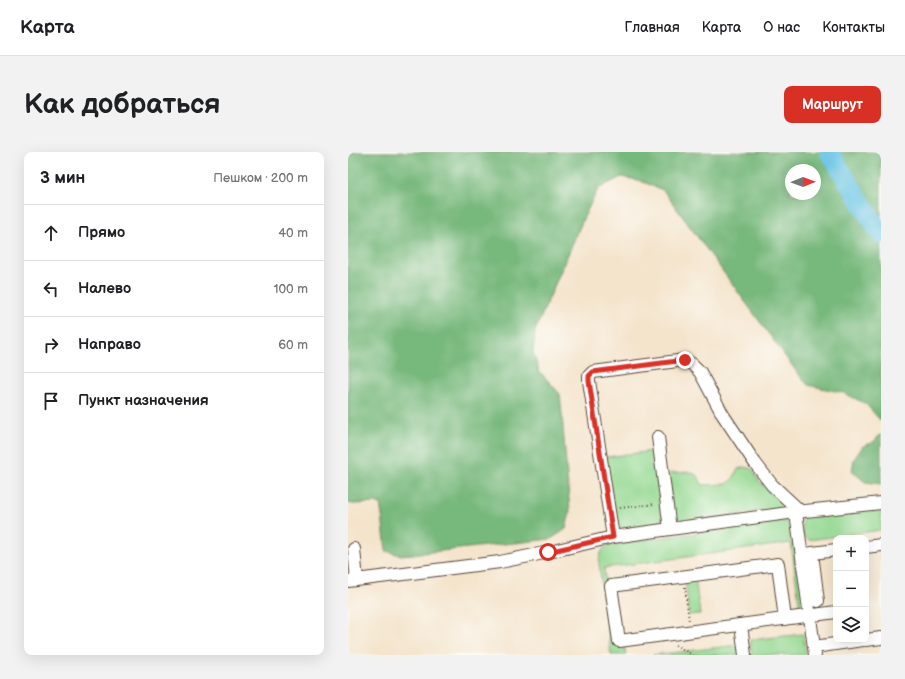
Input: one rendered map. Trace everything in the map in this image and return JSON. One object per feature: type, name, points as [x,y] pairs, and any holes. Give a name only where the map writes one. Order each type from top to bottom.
[{"type":"lane","points":[[613,537],[589,376],[593,372],[685,360],[692,364],[700,372],[723,415],[755,463],[772,485],[798,511],[818,602]]},
{"type":"lane","points":[[658,437],[670,528]]},
{"type":"lane","points":[[354,549],[352,580],[500,562],[613,537],[670,528],[798,511],[881,503]]},
{"type":"lane","points":[[869,547],[881,545]]},
{"type":"lane","points":[[807,554],[833,550]]},
{"type":"lane","points":[[807,554],[810,616],[815,651],[850,643]]},
{"type":"lane","points":[[785,619],[778,564],[611,586],[618,641],[810,616],[833,612]]},
{"type":"lane","points":[[741,625],[745,655]]},
{"type":"lane","points":[[869,640],[881,638]]},
{"type":"path","points":[[609,510],[667,502]]},
{"type":"path","points":[[684,576],[690,631]]},
{"type":"green space","points":[[348,152],[881,152],[881,421],[866,404],[844,393],[808,385],[799,375],[663,190],[638,180],[621,177],[598,189],[584,217],[535,331],[533,352],[539,371],[560,394],[570,512],[566,529],[551,539],[400,555],[386,551],[380,503],[348,503]]},
{"type":"green space","points":[[881,434],[881,484],[865,482],[852,471],[854,459],[863,446],[872,443]]},
{"type":"green space","points":[[653,451],[664,524],[617,531],[606,457]]},
{"type":"green space","points":[[745,467],[752,469],[762,485],[780,498],[786,504],[787,508],[687,521],[677,520],[672,511],[668,478],[671,473],[691,472],[698,476],[702,485],[727,484],[734,477],[738,469]]},
{"type":"green space","points":[[881,507],[881,530],[845,535],[833,535],[833,537],[809,540],[803,536],[802,515]]},
{"type":"green space","points":[[791,520],[793,522],[807,610],[803,612],[800,609],[791,543],[604,568],[607,590],[621,633],[626,655],[611,655],[599,564],[601,553],[607,545]]},
{"type":"green space","points":[[695,577],[700,614],[689,615],[685,578]]},
{"type":"green space","points":[[803,634],[806,655],[752,655],[750,640]]},
{"type":"green space","points":[[738,645],[739,655],[653,655]]},
{"type":"waterway","points":[[829,152],[881,234]]},
{"type":"route","points":[[548,552],[613,537],[589,376],[593,372],[685,360]]}]
